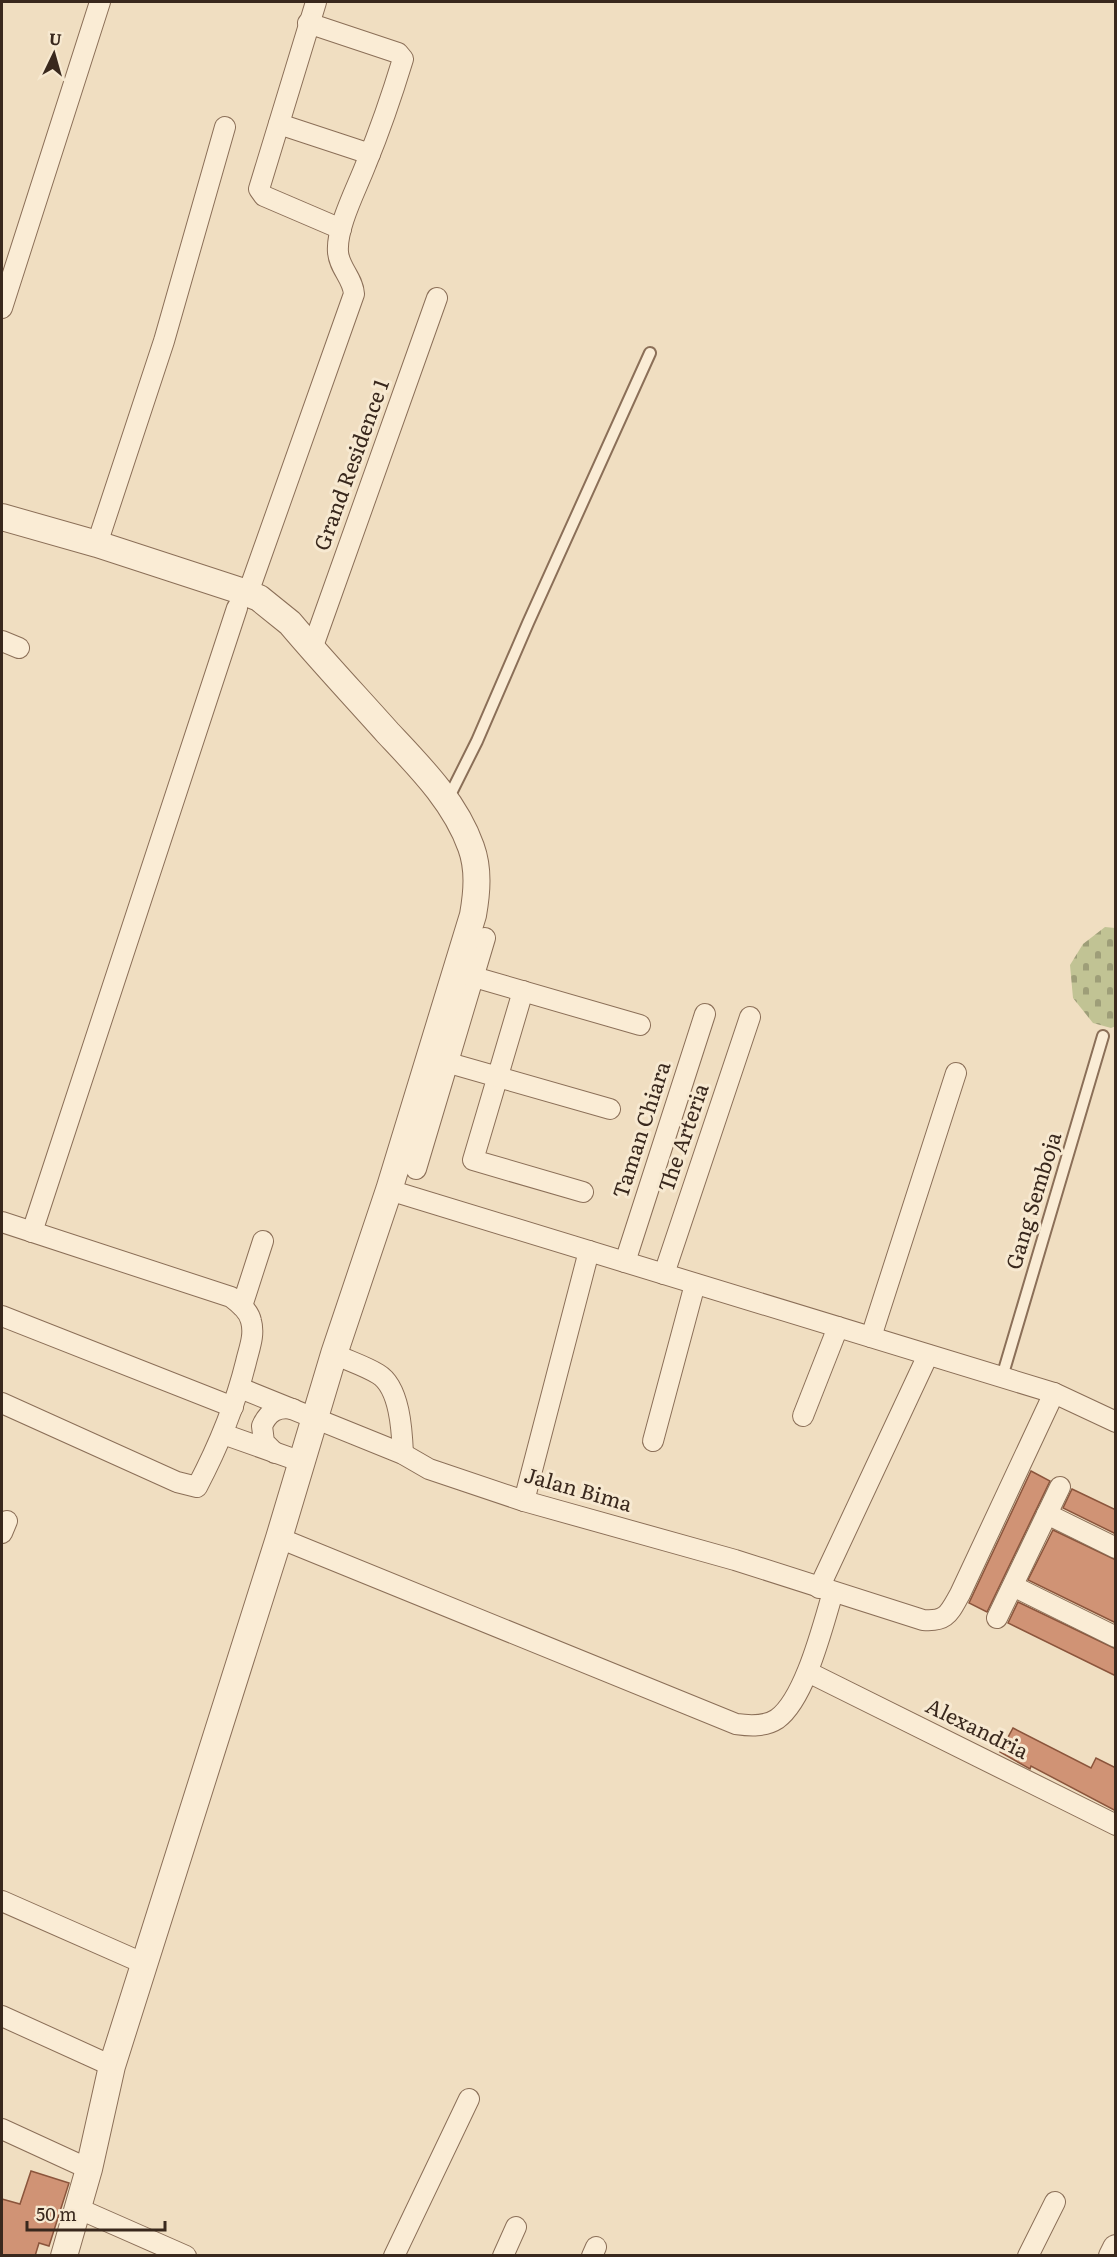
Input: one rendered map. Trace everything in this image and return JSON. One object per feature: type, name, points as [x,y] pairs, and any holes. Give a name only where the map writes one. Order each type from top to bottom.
[{"type":"street","points":[[2,308],[100,2]]},
{"type":"street","points":[[316,2],[260,182],[260,192],[264,196],[341,229]]},
{"type":"street","points":[[32,1232],[243,601],[354,294],[354,285],[342,268],[338,251],[341,229],[403,59],[401,54],[308,23]]},
{"type":"street","points":[[279,124],[370,154]]},
{"type":"street","points":[[97,544],[164,341],[225,127]]},
{"type":"street","name":"Grand Residence 1","points":[[312,649],[438,298]]},
{"type":"street","points":[[2,517],[97,544],[243,601],[259,598],[290,623],[447,801],[462,825],[472,848],[477,872],[476,894],[416,1169]]},
{"type":"street","points":[[64,2256],[89,2169],[112,2066],[302,1462],[305,1414],[334,1354],[389,1190],[474,977],[485,938]]},
{"type":"street","points":[[474,977],[639,1025]]},
{"type":"street","points":[[523,991],[472,1160],[583,1192]]},
{"type":"street","name":"Taman Chiara","points":[[625,1262],[705,1014]]},
{"type":"street","name":"The Arteria","points":[[663,1274],[750,1017]]},
{"type":"street","points":[[439,1060],[610,1109]]},
{"type":"street","points":[[871,1337],[956,1073]]},
{"type":"street","points":[[389,1190],[1054,1393],[1116,1422]]},
{"type":"street","points":[[2,1222],[231,1297],[242,1306],[251,1319],[252,1336],[240,1388],[223,1434],[197,1487],[177,1482],[2,1403]]},
{"type":"street","points":[[242,1306],[263,1242]]},
{"type":"street","points":[[524,1501],[589,1251]]},
{"type":"street","points":[[652,1441],[695,1284]]},
{"type":"street","points":[[2,1316],[233,1407]]},
{"type":"street","points":[[803,1416],[838,1327]]},
{"type":"street","points":[[334,1354],[380,1375],[391,1388],[402,1431],[403,1454]]},
{"type":"street","points":[[279,1538],[726,1720],[751,1726],[764,1724],[776,1719],[788,1709],[808,1670],[826,1590],[928,1355]]},
{"type":"street","name":"Jalan Bima","points":[[240,1388],[403,1454],[429,1469],[524,1501],[735,1560],[923,1620],[936,1621],[947,1616],[960,1594],[1054,1393]]},
{"type":"street","points":[[275,1453],[264,1442],[262,1426],[265,1418],[278,1408],[305,1414]]},
{"type":"street","points":[[223,1434],[302,1462]]},
{"type":"street","points":[[997,1618],[1060,1487]]},
{"type":"street","points":[[1047,1514],[1116,1548]]},
{"type":"street","points":[[1013,1586],[1116,1637]]},
{"type":"street","name":"Alexandria","points":[[816,1676],[1116,1825]]},
{"type":"street","points":[[2,1901],[145,1964]]},
{"type":"street","points":[[2,2016],[112,2066]]},
{"type":"street","points":[[394,2256],[469,2099]]},
{"type":"street","points":[[2,2129],[89,2169]]},
{"type":"street","points":[[1028,2256],[1055,2202]]},
{"type":"street","points":[[77,2208],[186,2256]]},
{"type":"street","points":[[503,2256],[516,2227]]},
{"type":"street","points":[[1112,2256],[1116,2248]]},
{"type":"lane","points":[[447,801],[477,741],[650,353]]},
{"type":"lane","name":"Gang Semboja","points":[[1002,1377],[1103,1036]]},
{"type":"green space","points":[[1105,927],[1115,928],[1116,1026],[1111,1028],[1093,1023],[1073,998],[1070,965],[1083,944]]},
{"type":"building","points":[[1031,1471],[1050,1481],[987,1612],[969,1603]]},
{"type":"building","points":[[1072,1489],[1116,1510],[1116,1534],[1063,1508]]},
{"type":"building","points":[[1053,1530],[1116,1560],[1116,1623],[1028,1580]]},
{"type":"building","points":[[1018,1602],[1116,1649],[1116,1676],[1008,1623]]},
{"type":"building","points":[[1013,1728],[1091,1768],[1096,1758],[1116,1768],[1116,1811],[1000,1752]]},
{"type":"building","points":[[31,2171],[69,2183],[49,2246],[39,2243],[35,2256],[2,2256],[2,2199],[20,2204]]}]
